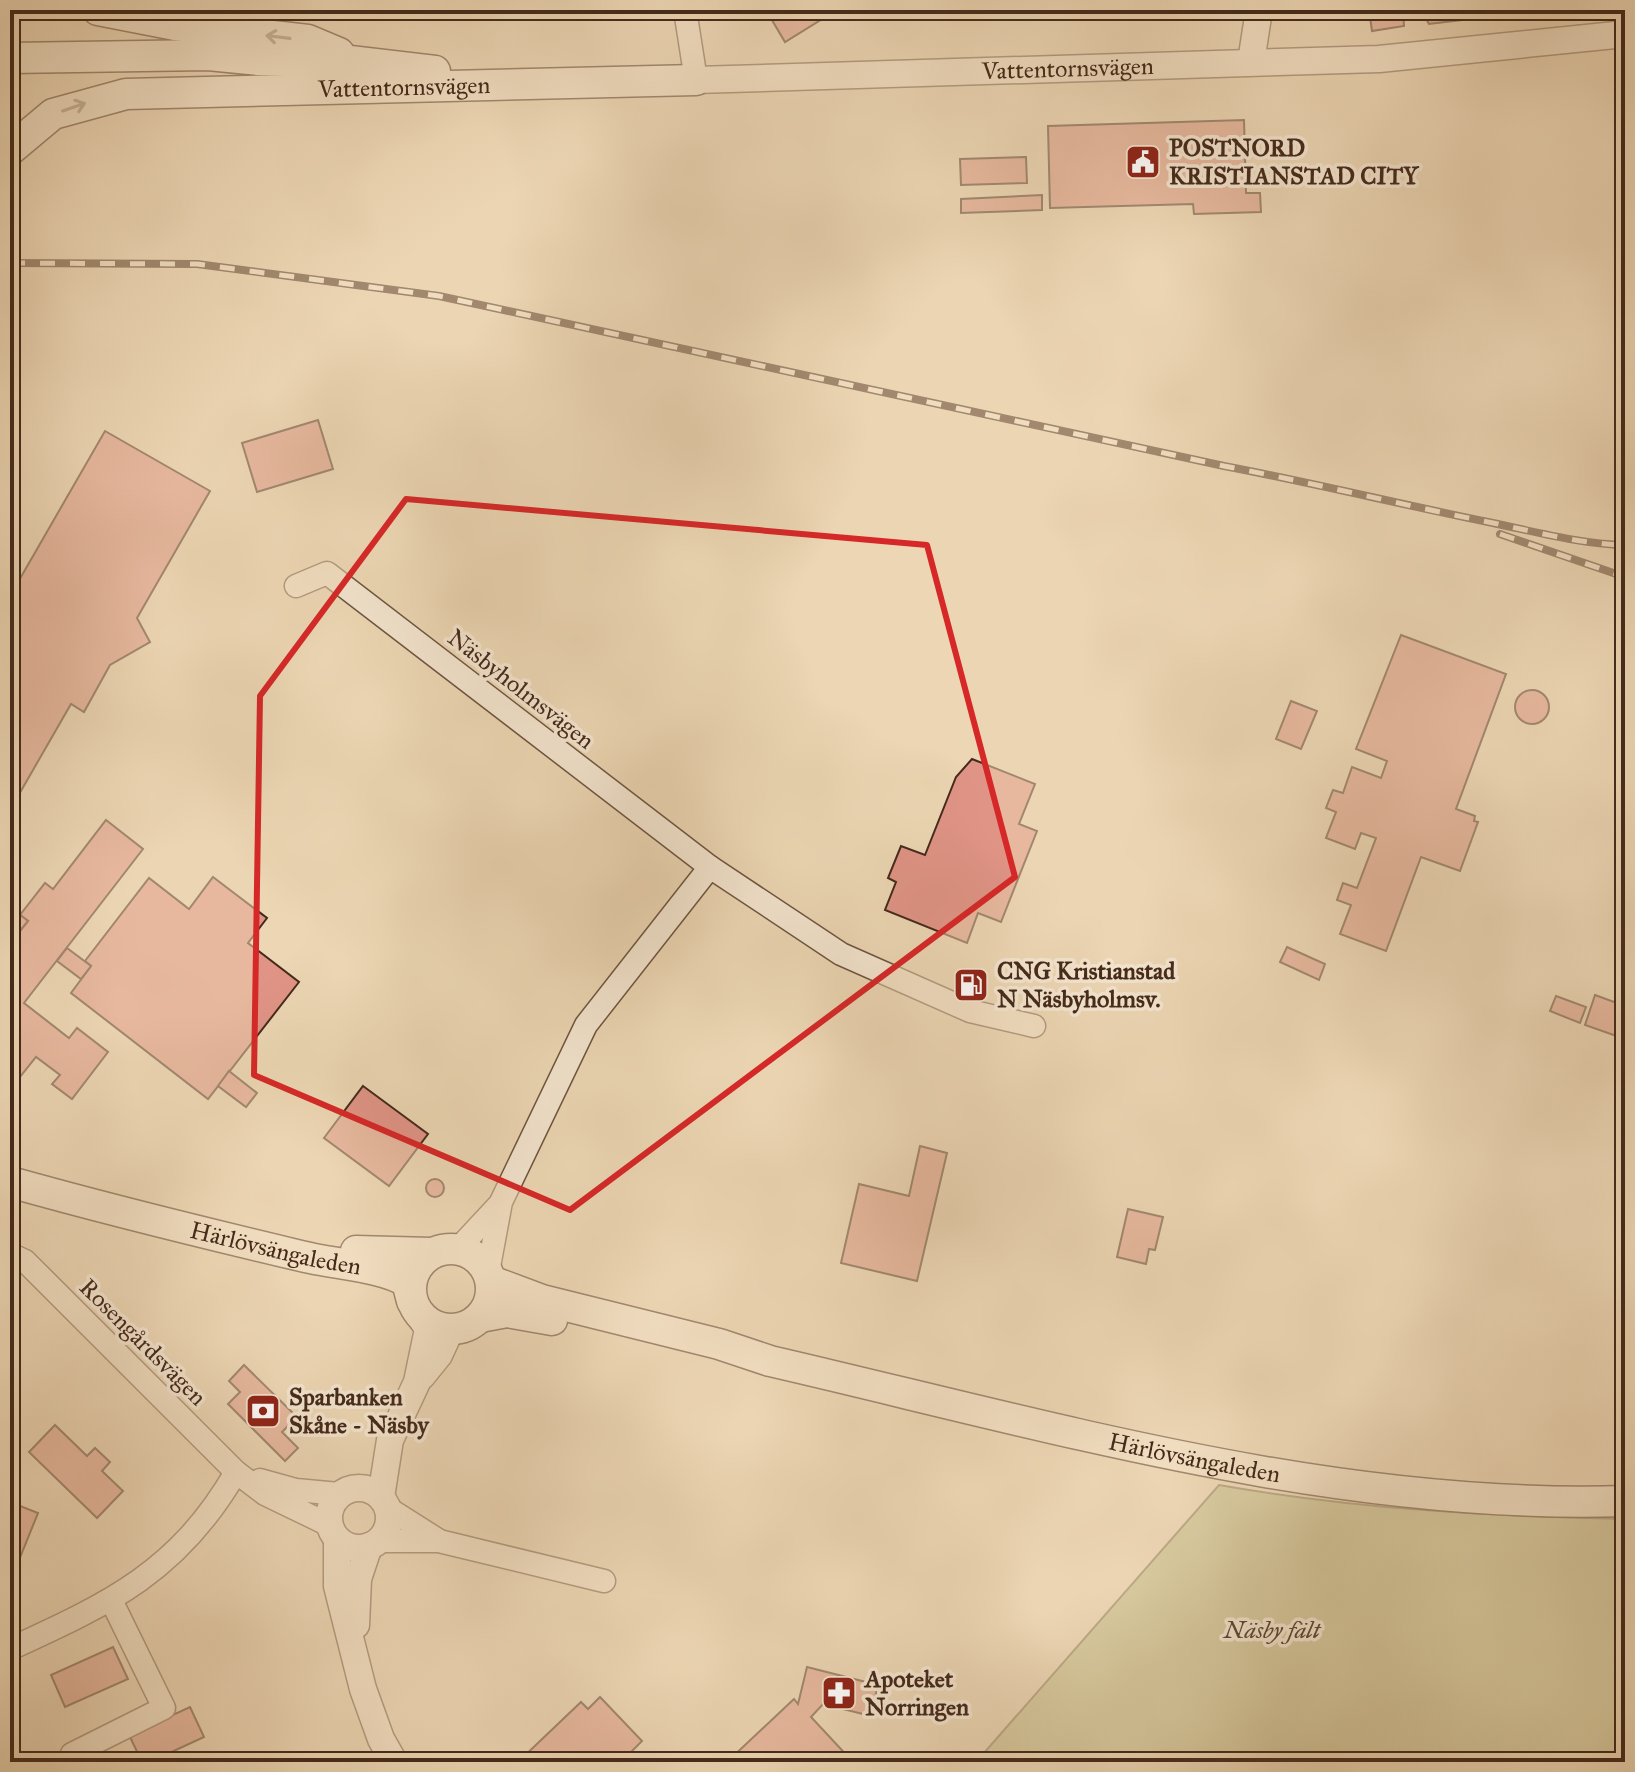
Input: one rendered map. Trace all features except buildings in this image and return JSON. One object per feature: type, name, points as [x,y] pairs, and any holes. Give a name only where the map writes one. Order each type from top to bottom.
[{"type":"main road","points":[[10,150],[53,114],[99,99],[347,75],[340,53],[308,40],[175,25],[98,10]]},
{"type":"main road","name":"Vattentornsvägen","points":[[10,58],[150,54],[258,60],[347,75],[508,83],[696,80]]},
{"type":"main road","name":"Härlövsängaleden","points":[[10,1182],[342,1266],[389,1273],[407,1282],[414,1306]]},
{"type":"main road","name":"Härlövsängaleden","points":[[126,1211],[244,1227],[364,1253],[445,1251]]},
{"type":"main road","points":[[445,1251],[481,1261],[490,1277],[491,1295],[480,1317],[451,1329],[425,1321],[414,1306],[413,1273],[445,1251]]},
{"type":"main road","name":"Härlövsängaleden","points":[[490,1277],[542,1300],[719,1344],[770,1361],[1207,1462],[1371,1488],[1557,1503],[1625,1501]]},
{"type":"main road","name":"Härlövsängaleden","points":[[480,1317],[507,1312],[717,1356],[770,1361]]},
{"type":"street","points":[[685,10],[696,80]]},
{"type":"street","points":[[1251,62],[1259,10]]},
{"type":"street","name":"Vattentornsvägen","points":[[696,80],[1410,57],[1625,34]]},
{"type":"street","name":"Näsbyholmsvägen","points":[[296,586],[327,573],[710,867],[841,954],[970,1011],[1034,1026]]},
{"type":"street","points":[[490,1277],[501,1202],[586,1025],[710,867]]},
{"type":"street","points":[[445,1251],[501,1202]]},
{"type":"street","name":"Rosengårdsvägen","points":[[10,1254],[25,1261],[236,1472],[265,1494],[333,1532]]},
{"type":"street","points":[[394,1762],[381,1739],[363,1689],[355,1644],[337,1586],[330,1508],[390,1440],[417,1382],[428,1329],[414,1306]]},
{"type":"street","points":[[417,1382],[439,1355],[451,1329]]},
{"type":"street","points":[[355,1644],[358,1579],[374,1544],[388,1525],[384,1502],[390,1440]]},
{"type":"street","points":[[10,1649],[111,1600],[144,1580],[173,1554],[223,1494],[236,1472]]},
{"type":"street","name":"Rosengårdsvägen","points":[[236,1472],[296,1490],[344,1492]]},
{"type":"street","points":[[344,1492],[360,1488],[439,1541]]},
{"type":"street","points":[[333,1532],[352,1547],[439,1541],[604,1581]]},
{"type":"street","points":[[72,1754],[164,1708],[111,1600]]},
{"type":"highlighted area","points":[[406,499],[927,545],[1015,877],[570,1210],[254,1075],[260,696]]},
{"type":"green space","name":"Näsby fält","points":[[1219,1485],[1320,1500],[1421,1510],[1625,1519],[1625,1762],[976,1762]]},
{"type":"railway","points":[[10,263],[197,264],[439,296],[1542,534],[1625,545]]},
{"type":"railway","points":[[1500,534],[1625,577]]},
{"type":"place","name":"POSTNORD KRISTIANSTAD CITY","points":[[1143,162]]},
{"type":"place","name":"CNG Kristianstad N Näsbyholmsv.","points":[[971,985]]},
{"type":"place","name":"Sparbanken Skåne - Näsby","points":[[263,1411]]},
{"type":"place","name":"Apoteket Norringen","points":[[839,1693]]}]
